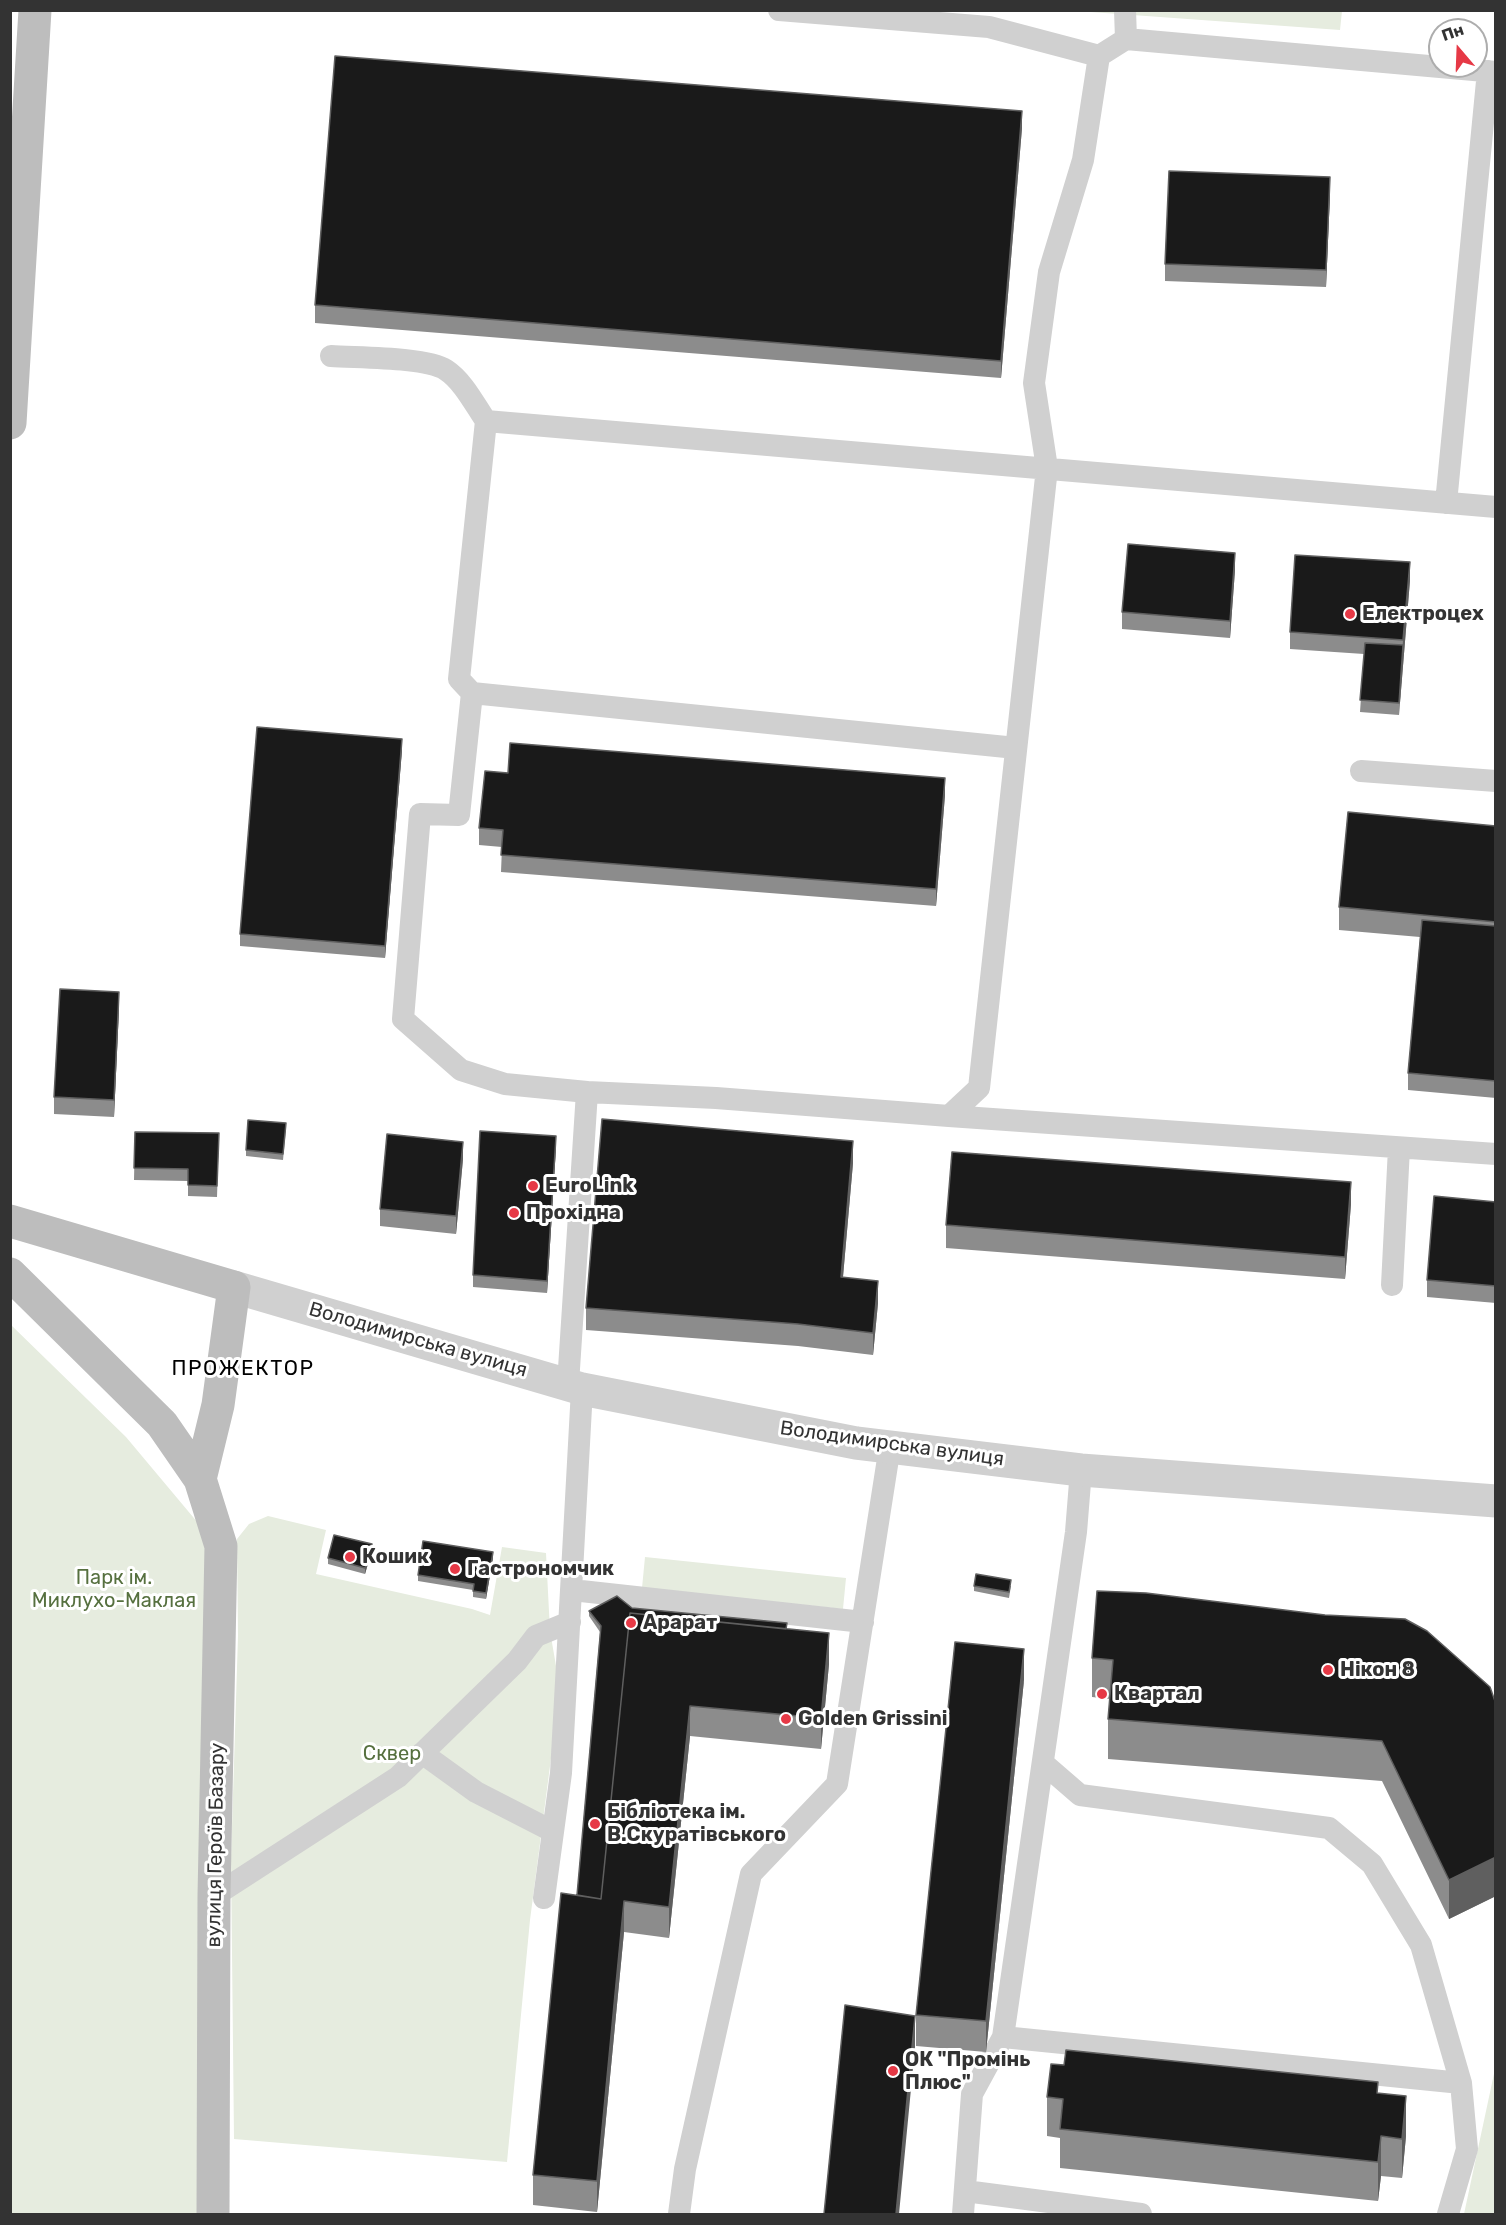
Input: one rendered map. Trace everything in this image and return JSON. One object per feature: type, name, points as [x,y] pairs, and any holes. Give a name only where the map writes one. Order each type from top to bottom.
[{"type":"street","points":[[10,423],[36,10]]},
{"type":"street","points":[[10,1221],[234,1287],[218,1405],[200,1479]]},
{"type":"street","points":[[10,1274],[162,1424],[200,1479]]},
{"type":"street","name":"Володимирська вулиця","points":[[234,1287],[575,1386],[856,1443],[1081,1470],[1496,1501]]},
{"type":"street","name":"вулиця Героїв Базару","points":[[200,1479],[221,1546],[214,1896],[213,2214]]},
{"type":"lane","points":[[779,10],[989,27],[1099,56],[1126,39],[1492,72],[1446,503]]},
{"type":"lane","points":[[1125,10],[1126,39]]},
{"type":"lane","points":[[949,1116],[979,1088],[1047,468],[1034,383],[1049,272],[1083,160],[1099,56]]},
{"type":"lane","points":[[331,356],[428,362],[447,370],[463,387],[486,421],[459,679],[472,693],[1016,748]]},
{"type":"lane","points":[[486,421],[1496,507]]},
{"type":"lane","points":[[472,693],[459,815],[420,814],[403,1019],[461,1070],[505,1084],[587,1092],[716,1098],[1496,1154]]},
{"type":"lane","points":[[1361,771],[1496,781]]},
{"type":"lane","points":[[544,1898],[561,1773],[572,1590],[575,1386],[587,1092]]},
{"type":"lane","points":[[1392,1285],[1399,1148]]},
{"type":"lane","points":[[679,2214],[685,2169],[751,1874],[837,1784],[890,1446]]},
{"type":"lane","points":[[963,2214],[972,2094],[1003,2037],[1076,1532],[1081,1470]]},
{"type":"lane","points":[[572,1590],[863,1622]]},
{"type":"lane","points":[[214,1896],[398,1777],[517,1661],[536,1636],[570,1622]]},
{"type":"lane","points":[[422,1753],[476,1792],[552,1831]]},
{"type":"lane","points":[[1043,1762],[1080,1795],[1329,1828],[1372,1864],[1421,1945],[1461,2083],[1467,2149],[1448,2214]]},
{"type":"lane","points":[[1003,2037],[1461,2083]]},
{"type":"lane","points":[[965,2191],[1141,2214]]},
{"type":"green space","points":[[1077,11],[1342,11],[1340,30]]},
{"type":"green space","name":"Парк ім. Миклухо-Маклая","points":[[10,1324],[126,1437],[219,1548],[213,2214],[11,2214]]},
{"type":"green space","name":"Сквер","points":[[268,1516],[326,1530],[316,1574],[490,1615],[502,1547],[546,1553],[550,1631],[560,1689],[530,1920],[507,2162],[234,2139],[231,1859],[238,1636],[237,1539],[249,1524]]},
{"type":"green space","points":[[645,1557],[846,1578],[843,1609],[642,1588]]},
{"type":"green space","points":[[1495,2069],[1495,2214],[1464,2214]]},
{"type":"building","points":[[335,56],[1022,111],[1001,361],[315,305]]},
{"type":"building","points":[[1169,171],[1330,177],[1326,270],[1165,264]]},
{"type":"building","points":[[1128,544],[1235,553],[1230,621],[1122,612]]},
{"type":"building","name":"Електроцех","points":[[1295,555],[1410,562],[1403,640],[1290,632]]},
{"type":"building","points":[[1365,643],[1403,645],[1399,703],[1360,700]]},
{"type":"building","points":[[257,727],[402,739],[385,946],[240,934]]},
{"type":"building","points":[[510,743],[945,778],[936,889],[501,855],[503,830],[479,828],[485,771],[508,773]]},
{"type":"building","points":[[1348,812],[1496,826],[1496,922],[1339,907]]},
{"type":"building","points":[[1422,920],[1496,926],[1496,1081],[1408,1073]]},
{"type":"building","points":[[60,989],[119,992],[114,1100],[54,1097]]},
{"type":"building","points":[[602,1119],[853,1141],[841,1277],[878,1281],[873,1333],[798,1324],[586,1308]]},
{"type":"building","points":[[248,1120],[286,1123],[283,1154],[246,1150]]},
{"type":"building","name":"Прохідна","points":[[480,1131],[556,1136],[547,1281],[473,1275]]},
{"type":"building","points":[[135,1132],[219,1133],[217,1186],[188,1185],[188,1169],[134,1168]]},
{"type":"building","points":[[387,1134],[463,1142],[456,1216],[380,1209]]},
{"type":"building","points":[[952,1152],[1351,1182],[1345,1257],[946,1225]]},
{"type":"building","points":[[1434,1196],[1496,1202],[1496,1286],[1427,1280]]},
{"type":"building","name":"Кошик","points":[[334,1535],[372,1544],[365,1568],[328,1558]]},
{"type":"building","name":"Гастрономчик","points":[[423,1541],[493,1552],[486,1593],[473,1591],[474,1584],[418,1575]]},
{"type":"building","points":[[976,1574],[1011,1580],[1009,1592],[974,1586]]},
{"type":"building","points":[[1097,1591],[1146,1593],[1325,1615],[1405,1619],[1427,1631],[1490,1687],[1496,1704],[1496,1857],[1449,1880],[1382,1741],[1108,1719],[1113,1660],[1092,1658]]},
{"type":"building","points":[[617,1596],[632,1608],[787,1623],[786,1629],[630,1613],[601,1899],[577,1895],[601,1626],[589,1611]]},
{"type":"building","points":[[630,1613],[829,1633],[821,1718],[690,1706],[669,1907],[624,1901],[597,2181],[533,2175],[561,1893],[601,1899]]},
{"type":"building","points":[[955,1642],[1024,1649],[986,2021],[916,2015]]},
{"type":"building","points":[[845,2005],[915,2016],[896,2214],[824,2214]]},
{"type":"building","points":[[1066,2050],[1378,2082],[1377,2093],[1406,2096],[1402,2139],[1381,2136],[1378,2162],[1060,2129],[1063,2099],[1047,2097],[1051,2064],[1064,2065]]},
{"type":"place","name":"Електроцех","points":[[1350,614]]},
{"type":"place","name":"EuroLink","points":[[533,1186]]},
{"type":"place","name":"Прохідна","points":[[514,1213]]},
{"type":"place","name":"Кошик","points":[[350,1557]]},
{"type":"place","name":"Гастрономчик","points":[[455,1569]]},
{"type":"place","name":"Арарат","points":[[631,1623]]},
{"type":"place","name":"Нікон 8","points":[[1328,1670]]},
{"type":"place","name":"Квартал","points":[[1102,1694]]},
{"type":"place","name":"Golden Grissini","points":[[786,1719]]},
{"type":"place","name":"Бібліотека ім. В.Скуратівського","points":[[595,1824]]},
{"type":"place","name":"ОК \"Промінь Плюс\"","points":[[893,2071]]},
{"type":"district","name":"ПРОЖЕКТОР","points":[[243,1369]]}]
